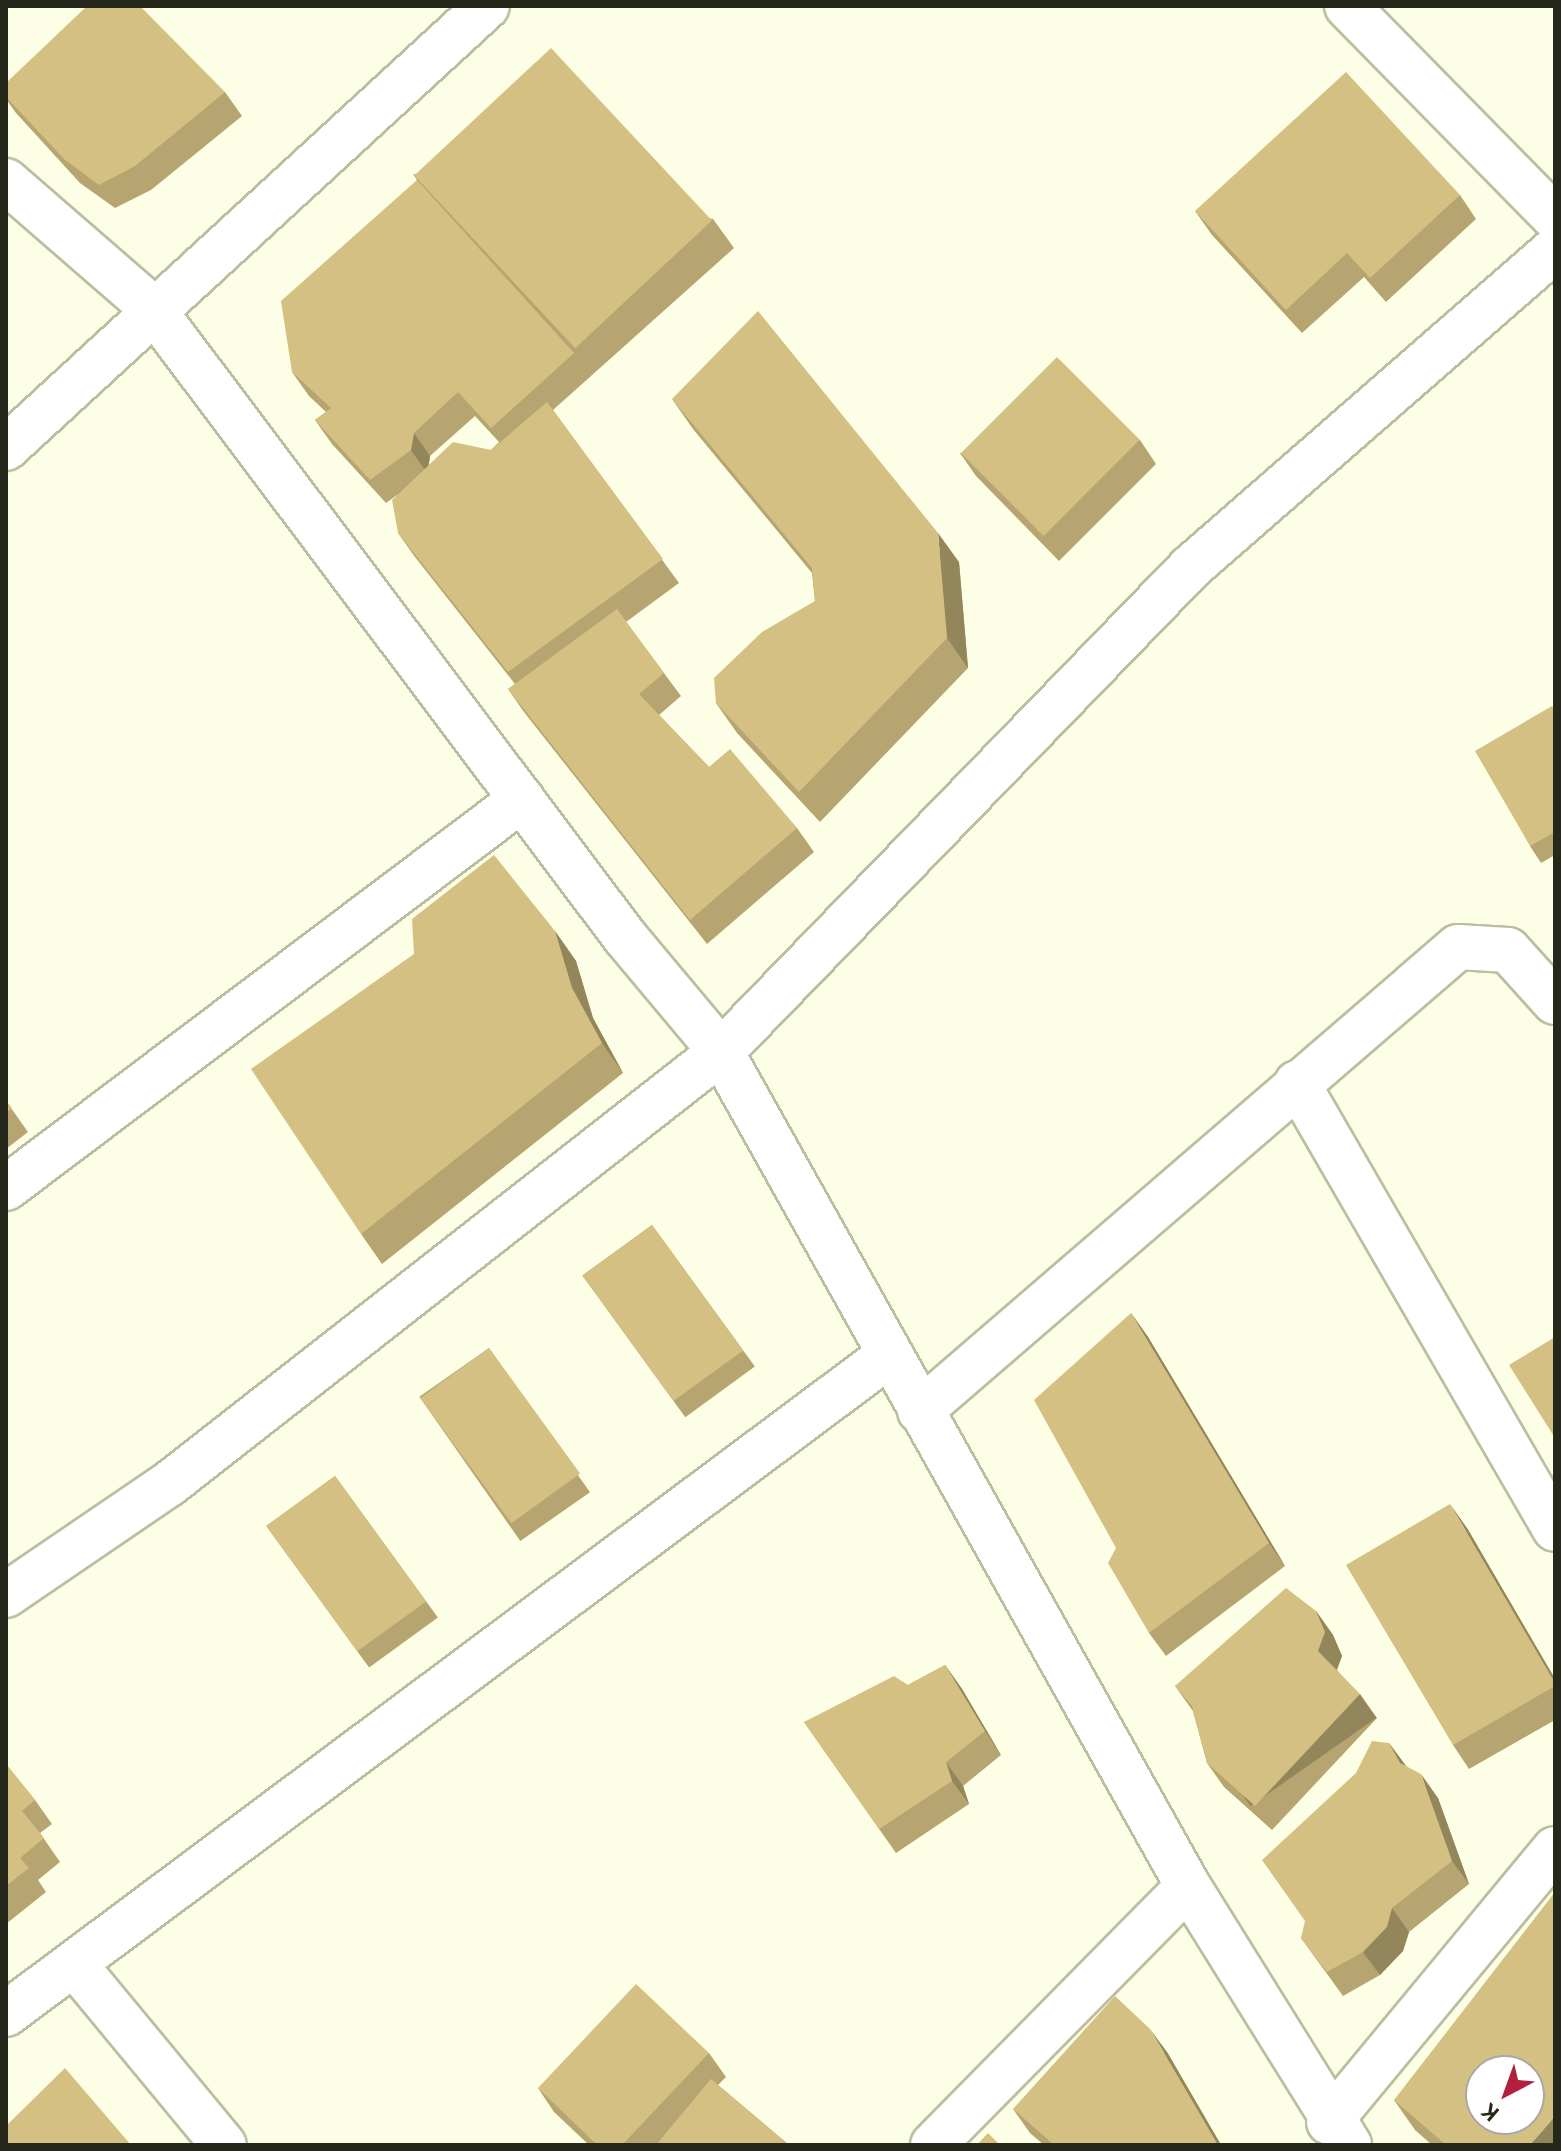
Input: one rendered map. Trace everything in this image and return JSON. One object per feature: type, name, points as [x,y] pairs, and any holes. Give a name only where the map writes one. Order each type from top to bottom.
[{"type":"street","points":[[6,448],[152,308],[487,6]]},
{"type":"street","points":[[1347,6],[1555,218]]},
{"type":"street","points":[[6,181],[152,308],[522,799],[721,1052],[1188,1886],[1339,2134],[1555,1849]]},
{"type":"street","points":[[6,1595],[169,1484],[721,1052],[1191,567],[1555,250]]},
{"type":"street","points":[[6,1188],[522,799]]},
{"type":"street","points":[[920,1411],[1458,947],[1508,950],[1555,1002]]},
{"type":"street","points":[[1297,1083],[1555,1529]]},
{"type":"street","points":[[6,2014],[889,1355]]},
{"type":"street","points":[[933,2145],[1188,1886]]},
{"type":"street","points":[[74,1964],[224,2145]]},
{"type":"building","points":[[87,6],[140,6],[225,92],[135,166],[99,185],[64,159],[6,97],[6,83]]},
{"type":"building","points":[[551,48],[712,221],[575,348],[414,176]]},
{"type":"building","points":[[1346,72],[1460,195],[1370,278],[1347,253],[1286,310],[1195,211]]},
{"type":"building","points":[[417,180],[574,353],[491,428],[458,392],[414,433],[411,450],[370,480],[315,420],[331,408],[292,372],[281,301]]},
{"type":"building","points":[[758,311],[938,533],[947,638],[799,792],[716,703],[714,678],[762,632],[815,601],[812,568],[672,399]]},
{"type":"building","points":[[1057,357],[1140,440],[1044,536],[961,453]]},
{"type":"building","points":[[547,402],[663,559],[508,672],[398,533],[392,500],[453,442],[491,450]]},
{"type":"building","points":[[617,609],[664,673],[639,694],[709,767],[730,749],[797,828],[690,920],[508,689]]},
{"type":"building","points":[[1552,706],[1555,711],[1555,832],[1530,846],[1475,751]]},
{"type":"building","points":[[494,855],[555,931],[572,988],[602,1043],[361,1234],[251,1069],[414,954],[412,919]]},
{"type":"building","points":[[652,1225],[743,1350],[674,1401],[582,1276]]},
{"type":"building","points":[[1131,1313],[1269,1543],[1149,1633],[1108,1563],[1116,1548],[1034,1400]]},
{"type":"building","points":[[1555,1337],[1555,1438],[1509,1365]]},
{"type":"building","points":[[489,1348],[580,1473],[511,1523],[420,1398]]},
{"type":"building","points":[[335,1476],[426,1601],[357,1651],[266,1526]]},
{"type":"building","points":[[1450,1504],[1555,1683],[1555,1686],[1453,1745],[1346,1565]]},
{"type":"building","points":[[1286,1588],[1316,1611],[1325,1632],[1318,1651],[1360,1694],[1255,1806],[1207,1763],[1192,1706],[1175,1686]]},
{"type":"building","points":[[945,1665],[985,1731],[946,1762],[952,1781],[879,1829],[804,1722],[894,1676],[908,1685]]},
{"type":"building","points":[[1372,1741],[1389,1743],[1400,1763],[1421,1774],[1452,1861],[1392,1908],[1387,1927],[1363,1952],[1327,1972],[1301,1938],[1305,1921],[1262,1860],[1356,1773]]},
{"type":"building","points":[[6,1764],[35,1800],[22,1811],[44,1838],[20,1858],[29,1868],[6,1886]]},
{"type":"building","points":[[1555,1892],[1555,2116],[1545,2128],[1545,2055],[1465,2055],[1465,2135],[1539,2135],[1530,2145],[1446,2145],[1394,2100]]},
{"type":"building","points":[[636,1984],[709,2053],[622,2145],[597,2145],[538,2088]]},
{"type":"building","points":[[1115,1996],[1150,2029],[1218,2145],[1054,2145],[1013,2109]]},
{"type":"building","points":[[65,2068],[131,2145],[6,2145],[6,2126]]},
{"type":"building","points":[[711,2079],[789,2145],[656,2145]]},
{"type":"building","points":[[988,2133],[1000,2145],[977,2145]]}]
